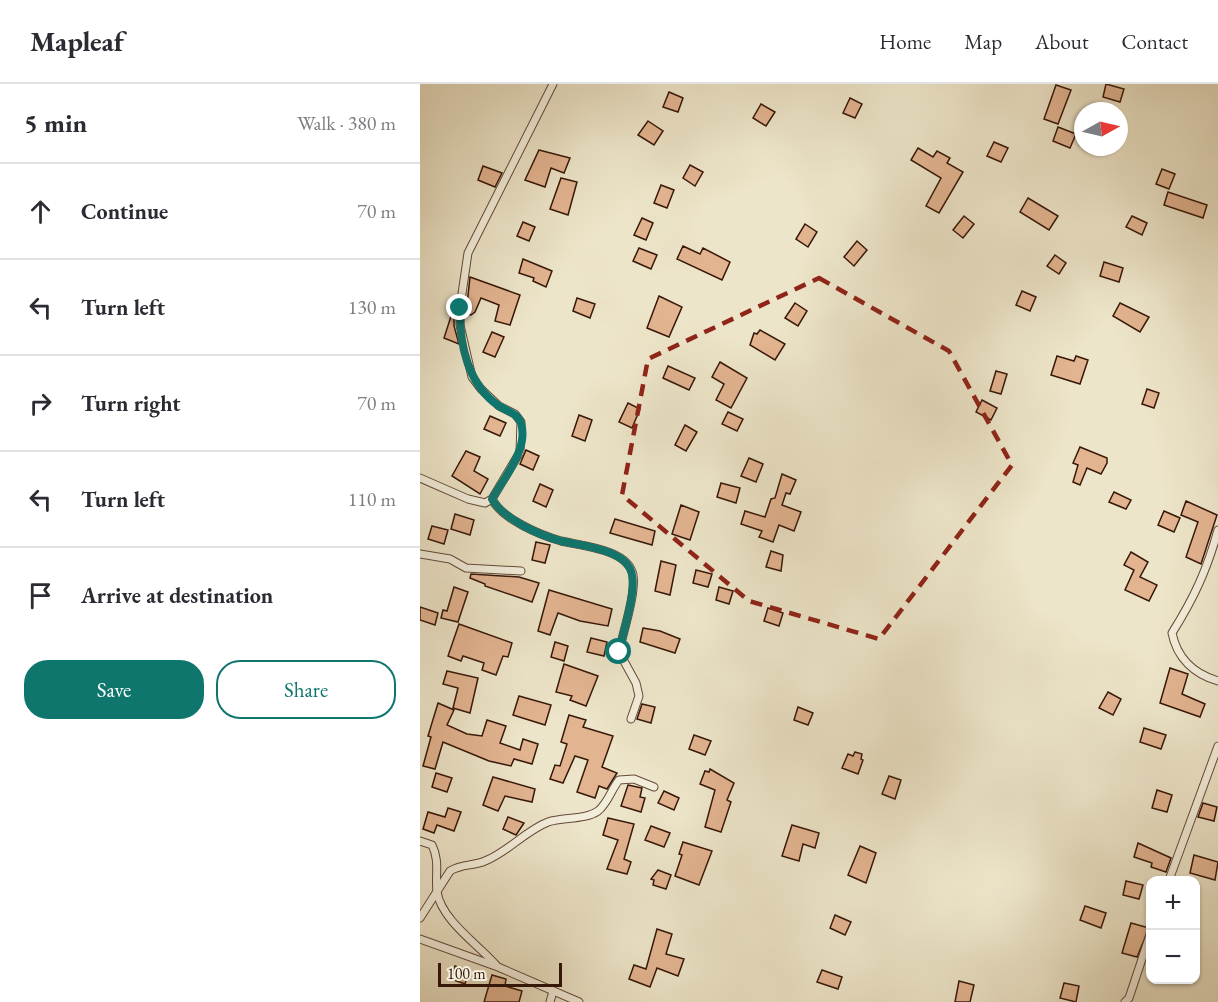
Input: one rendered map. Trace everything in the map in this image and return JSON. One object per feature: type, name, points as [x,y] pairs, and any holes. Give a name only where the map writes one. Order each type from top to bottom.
[{"type":"street","points":[[420,478],[478,503],[485,503],[492,499],[520,452],[521,422],[514,414],[499,406],[472,377],[460,325],[460,308],[468,253],[553,84]]},
{"type":"street","points":[[492,499],[504,515],[560,540],[603,549],[624,561],[631,569],[632,586],[619,652],[638,689],[639,696],[631,719]]},
{"type":"street","points":[[1218,530],[1209,565],[1196,595],[1172,633],[1175,647],[1185,662],[1205,677],[1218,681]]},
{"type":"street","points":[[420,554],[450,560],[466,568],[521,571]]},
{"type":"street","points":[[1170,876],[1218,746]]},
{"type":"street","points":[[420,918],[450,871],[458,866],[494,858],[534,829],[550,821],[596,812],[606,802],[619,780],[634,779],[654,787]]},
{"type":"street","points":[[420,841],[432,845],[434,850],[438,869],[437,893],[459,928],[498,968]]},
{"type":"street","points":[[420,939],[579,1002]]},
{"type":"street","points":[[1125,1002],[1129,998],[1146,947]]},
{"type":"street","points":[[550,1002],[553,991]]},
{"type":"highlighted area","points":[[819,278],[949,351],[1012,465],[879,639],[749,601],[622,495],[648,359]]},
{"type":"building","points":[[1106,84],[1124,89],[1120,102],[1103,97]]},
{"type":"building","points":[[1056,85],[1071,90],[1058,124],[1044,119]]},
{"type":"building","points":[[669,92],[683,98],[678,112],[663,107]]},
{"type":"building","points":[[850,98],[862,104],[855,118],[843,113]]},
{"type":"building","points":[[761,104],[775,112],[766,126],[753,118]]},
{"type":"building","points":[[648,121],[663,131],[654,145],[638,135]]},
{"type":"building","points":[[1058,127],[1074,133],[1070,148],[1053,141]]},
{"type":"building","points":[[994,142],[1008,148],[1001,162],[987,156]]},
{"type":"building","points":[[918,148],[933,157],[937,151],[950,158],[947,163],[963,172],[939,213],[926,206],[941,178],[911,160]]},
{"type":"building","points":[[539,150],[570,158],[564,173],[551,168],[545,187],[525,180]]},
{"type":"building","points":[[690,165],[703,172],[695,186],[683,178]]},
{"type":"building","points":[[483,166],[502,173],[495,187],[478,180]]},
{"type":"building","points":[[1162,169],[1175,174],[1169,189],[1156,184]]},
{"type":"building","points":[[561,178],[577,182],[568,215],[550,209]]},
{"type":"building","points":[[661,185],[674,190],[667,208],[654,203]]},
{"type":"building","points":[[1168,192],[1207,205],[1203,218],[1164,205]]},
{"type":"building","points":[[1028,198],[1058,216],[1049,230],[1020,212]]},
{"type":"building","points":[[964,216],[974,224],[963,238],[953,230]]},
{"type":"building","points":[[1132,216],[1147,223],[1142,235],[1126,227]]},
{"type":"building","points":[[642,218],[653,223],[646,240],[634,235]]},
{"type":"building","points":[[523,222],[535,227],[529,241],[517,236]]},
{"type":"building","points":[[805,224],[817,232],[808,247],[796,239]]},
{"type":"building","points":[[857,241],[867,250],[854,266],[844,257]]},
{"type":"building","points":[[683,246],[700,254],[703,248],[730,262],[722,280],[677,259]]},
{"type":"building","points":[[639,248],[657,255],[651,269],[633,261]]},
{"type":"building","points":[[1055,255],[1066,263],[1059,274],[1047,266]]},
{"type":"building","points":[[523,259],[552,271],[546,287],[533,281],[534,278],[519,273]]},
{"type":"building","points":[[1104,262],[1123,268],[1119,282],[1100,276]]},
{"type":"building","points":[[470,277],[520,295],[510,325],[495,321],[499,305],[481,298],[475,312],[471,315],[466,314]]},
{"type":"building","points":[[1022,291],[1036,297],[1030,311],[1016,305]]},
{"type":"building","points":[[659,296],[682,307],[669,337],[647,328]]},
{"type":"building","points":[[577,298],[595,304],[590,318],[573,311]]},
{"type":"building","points":[[795,303],[807,311],[798,326],[785,318]]},
{"type":"building","points":[[1120,303],[1149,317],[1140,332],[1113,316]]},
{"type":"building","points":[[454,307],[454,326],[459,344],[444,338]]},
{"type":"building","points":[[760,330],[785,344],[775,360],[750,345],[754,333],[757,334]]},
{"type":"building","points":[[492,332],[504,337],[495,357],[483,352]]},
{"type":"building","points":[[1057,356],[1074,361],[1076,356],[1088,360],[1080,384],[1051,375]]},
{"type":"building","points":[[720,362],[747,378],[731,408],[716,400],[724,384],[712,377]]},
{"type":"building","points":[[668,366],[695,378],[689,390],[663,378]]},
{"type":"building","points":[[996,371],[1007,374],[1001,394],[990,391]]},
{"type":"building","points":[[1147,389],[1159,393],[1154,408],[1142,404]]},
{"type":"building","points":[[982,400],[997,408],[991,420],[976,412]]},
{"type":"building","points":[[628,403],[640,409],[632,428],[619,422]]},
{"type":"building","points":[[728,412],[743,419],[737,431],[722,424]]},
{"type":"building","points":[[579,415],[592,420],[585,441],[572,436]]},
{"type":"building","points":[[490,416],[506,423],[500,436],[484,429]]},
{"type":"building","points":[[685,425],[697,432],[686,451],[675,445]]},
{"type":"building","points":[[1080,447],[1107,458],[1107,463],[1101,474],[1087,468],[1080,485],[1073,482],[1078,465],[1073,463]]},
{"type":"building","points":[[526,450],[539,456],[533,470],[520,464]]},
{"type":"building","points":[[466,451],[480,457],[474,471],[488,479],[480,494],[452,476]]},
{"type":"building","points":[[749,458],[763,464],[756,482],[741,476]]},
{"type":"building","points":[[782,474],[796,480],[790,494],[786,493],[782,505],[801,512],[794,531],[779,525],[773,542],[759,537],[762,531],[741,524],[745,511],[765,517],[771,499],[775,498]]},
{"type":"building","points":[[721,483],[740,488],[736,503],[717,497]]},
{"type":"building","points":[[540,484],[553,490],[546,507],[533,501]]},
{"type":"building","points":[[1114,492],[1131,500],[1126,509],[1109,502]]},
{"type":"building","points":[[1186,501],[1217,515],[1201,564],[1186,557],[1198,522],[1181,515]]},
{"type":"building","points":[[681,505],[699,512],[690,540],[672,534]]},
{"type":"building","points":[[1164,511],[1180,518],[1174,532],[1158,525]]},
{"type":"building","points":[[455,514],[474,520],[470,535],[451,529]]},
{"type":"building","points":[[615,519],[655,531],[652,545],[610,533]]},
{"type":"building","points":[[432,526],[448,530],[444,544],[428,539]]},
{"type":"building","points":[[536,542],[550,545],[545,563],[532,560]]},
{"type":"building","points":[[771,551],[783,555],[781,571],[766,567]]},
{"type":"building","points":[[1131,552],[1148,562],[1140,577],[1157,585],[1149,601],[1125,590],[1134,570],[1124,565]]},
{"type":"building","points":[[661,561],[676,565],[670,595],[655,591]]},
{"type":"building","points":[[696,570],[712,574],[708,587],[693,583]]},
{"type":"building","points":[[471,574],[519,577],[539,583],[532,602],[485,586],[470,578]]},
{"type":"building","points":[[454,587],[468,592],[458,622],[441,618],[443,610],[447,611]]},
{"type":"building","points":[[719,587],[733,591],[729,604],[716,600]]},
{"type":"building","points":[[549,590],[612,609],[608,626],[580,621],[558,613],[550,635],[538,631]]},
{"type":"building","points":[[420,607],[438,613],[435,625],[420,620]]},
{"type":"building","points":[[768,608],[783,613],[779,626],[764,621]]},
{"type":"building","points":[[459,624],[512,643],[508,657],[503,656],[496,675],[482,670],[484,663],[463,656],[461,661],[448,656]]},
{"type":"building","points":[[643,628],[660,631],[680,639],[675,653],[640,642]]},
{"type":"building","points":[[591,638],[607,642],[604,656],[587,652]]},
{"type":"building","points":[[555,642],[568,646],[564,661],[551,657]]},
{"type":"building","points":[[564,664],[598,676],[586,706],[570,700],[572,696],[556,692]]},
{"type":"building","points":[[1170,668],[1188,674],[1182,694],[1205,704],[1200,717],[1160,703]]},
{"type":"building","points":[[447,671],[478,678],[470,713],[453,708],[458,688],[443,684]]},
{"type":"building","points":[[1108,692],[1121,699],[1113,715],[1099,708]]},
{"type":"building","points":[[519,696],[551,705],[545,725],[513,715]]},
{"type":"building","points":[[438,703],[454,710],[447,725],[467,734],[482,736],[487,720],[506,726],[500,743],[520,750],[523,739],[538,744],[532,764],[514,759],[511,766],[489,761],[443,742],[435,769],[423,766],[431,737],[428,736]]},
{"type":"building","points":[[642,704],[655,707],[651,723],[637,719]]},
{"type":"building","points":[[798,707],[813,713],[808,725],[794,720]]},
{"type":"building","points":[[569,715],[586,720],[583,727],[613,736],[602,767],[617,773],[607,789],[599,786],[595,798],[577,792],[588,760],[575,756],[563,783],[550,779],[555,765],[560,766],[567,744],[561,742]]},
{"type":"building","points":[[1144,728],[1166,735],[1161,749],[1140,742]]},
{"type":"building","points":[[694,735],[711,741],[705,755],[689,749]]},
{"type":"building","points":[[855,752],[862,754],[861,759],[863,760],[858,774],[842,768],[848,754],[853,756]]},
{"type":"building","points":[[710,769],[734,783],[727,800],[731,802],[721,832],[705,827],[715,790],[700,784],[705,771],[709,772]]},
{"type":"building","points":[[436,773],[452,778],[447,792],[432,787]]},
{"type":"building","points":[[889,776],[901,780],[895,799],[882,794]]},
{"type":"building","points":[[493,777],[535,789],[532,802],[505,796],[498,811],[483,805]]},
{"type":"building","points":[[628,785],[642,788],[640,797],[645,798],[641,812],[621,806]]},
{"type":"building","points":[[1157,790],[1172,795],[1167,812],[1152,808]]},
{"type":"building","points":[[664,791],[679,798],[674,810],[658,803]]},
{"type":"building","points":[[1203,803],[1217,807],[1214,821],[1198,817]]},
{"type":"building","points":[[448,808],[461,812],[454,831],[437,825],[434,833],[423,829],[428,812],[445,817]]},
{"type":"building","points":[[508,817],[524,823],[516,835],[503,829]]},
{"type":"building","points":[[608,818],[634,824],[624,859],[631,862],[627,874],[607,869],[618,840],[603,835]]},
{"type":"building","points":[[792,825],[819,833],[815,848],[803,844],[799,861],[782,856]]},
{"type":"building","points":[[651,826],[670,833],[664,847],[645,840]]},
{"type":"building","points":[[683,842],[712,851],[699,885],[675,876],[682,855],[679,854]]},
{"type":"building","points":[[1138,843],[1171,858],[1166,872],[1151,867],[1152,863],[1134,857]]},
{"type":"building","points":[[860,846],[876,853],[866,883],[848,875]]},
{"type":"building","points":[[1194,855],[1218,862],[1215,880],[1190,873]]},
{"type":"building","points":[[658,870],[671,875],[666,889],[653,885],[654,880],[651,879]]},
{"type":"building","points":[[1126,881],[1143,885],[1139,899],[1123,895]]},
{"type":"building","points":[[1085,906],[1106,913],[1101,928],[1080,920]]},
{"type":"building","points":[[835,915],[851,922],[845,935],[830,928]]},
{"type":"building","points":[[1131,923],[1146,927],[1146,935],[1137,957],[1122,953]]},
{"type":"building","points":[[657,929],[672,934],[666,954],[684,959],[678,976],[657,968],[650,987],[629,979],[634,965],[646,969]]},
{"type":"building","points":[[455,966],[469,971],[465,984],[451,979]]},
{"type":"building","points":[[822,970],[842,977],[838,989],[817,982]]},
{"type":"building","points":[[492,975],[506,979],[505,986],[522,991],[519,1002],[484,1002]]},
{"type":"building","points":[[959,981],[974,985],[970,1002],[955,1002]]},
{"type":"building","points":[[1064,983],[1079,986],[1076,1002],[1060,998]]},
{"type":"route","points":[[460,308],[460,325],[472,377],[499,406],[514,414],[521,422],[520,452],[492,499],[504,515],[560,540],[603,549],[624,561],[631,569],[632,586],[619,652]]}]
